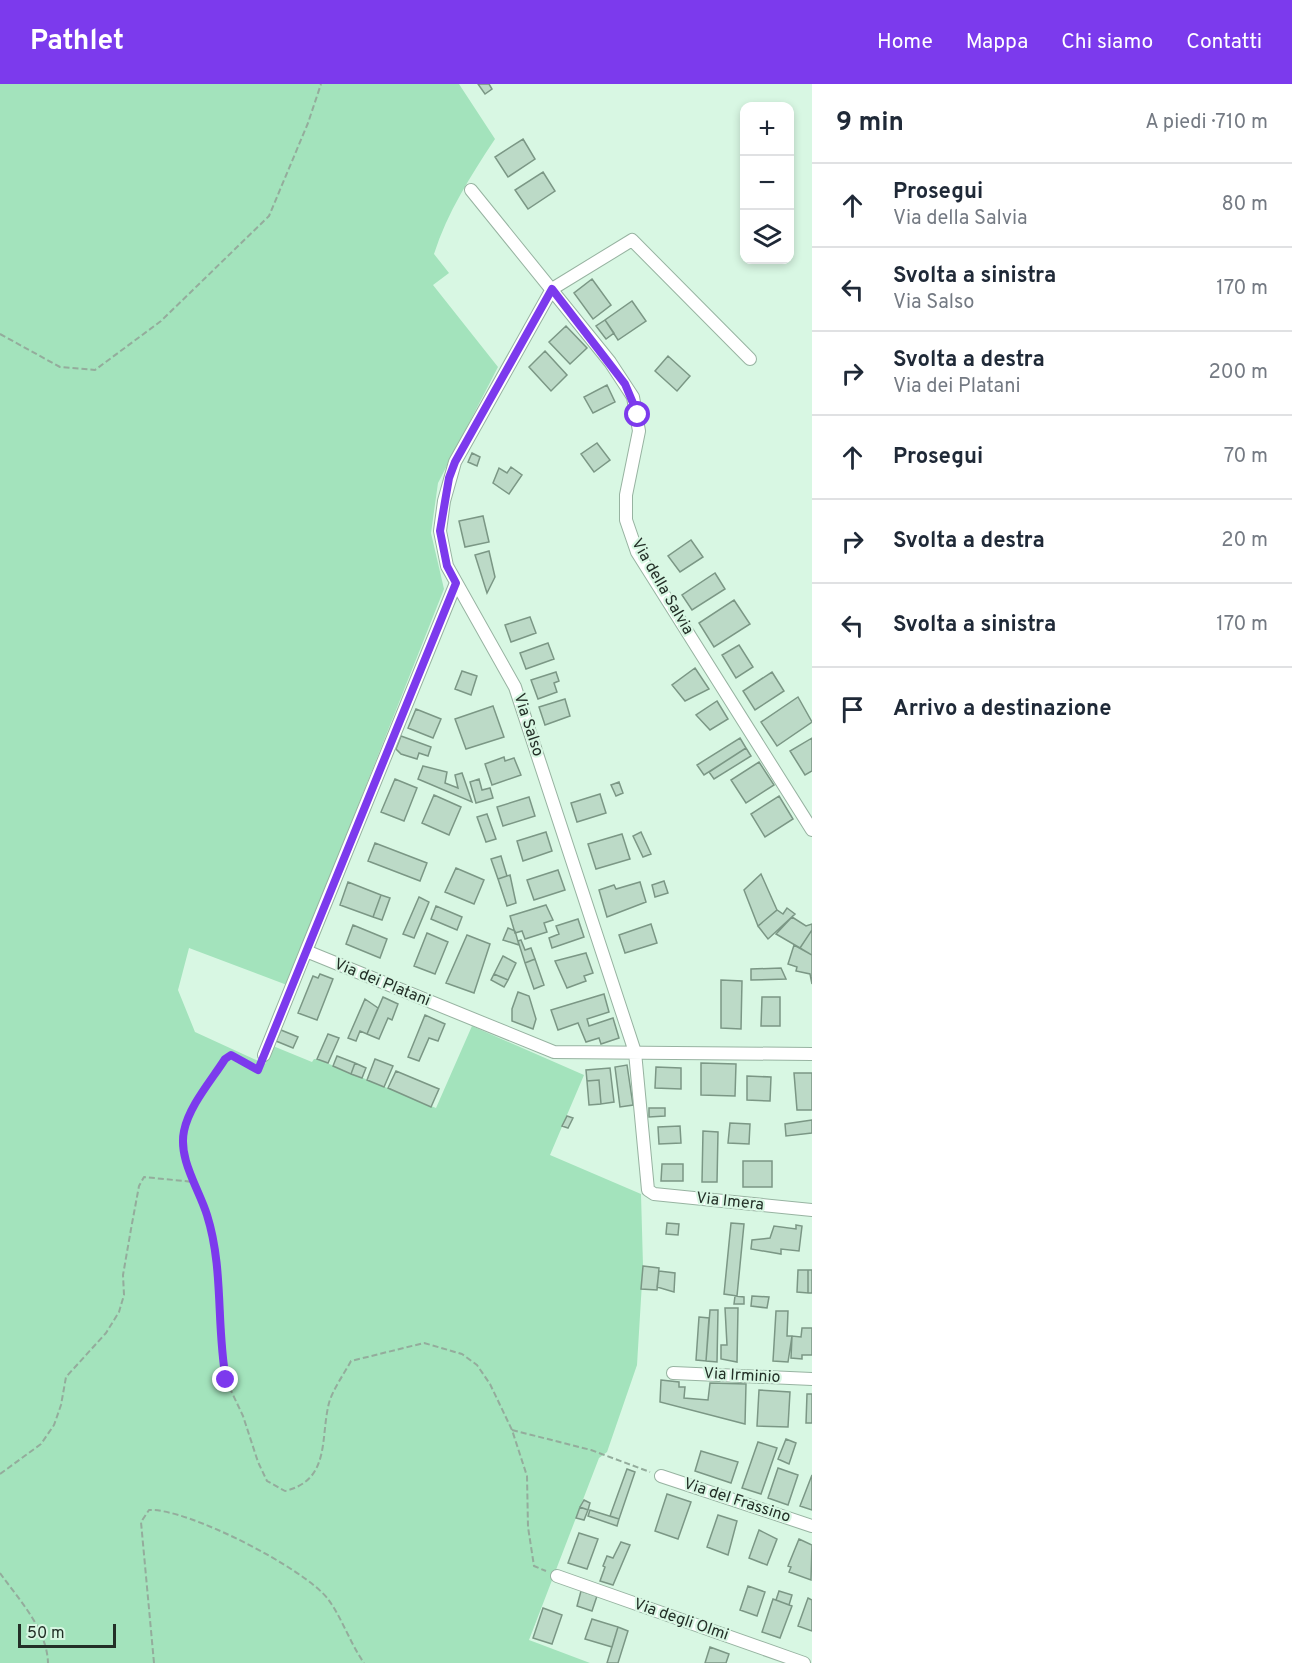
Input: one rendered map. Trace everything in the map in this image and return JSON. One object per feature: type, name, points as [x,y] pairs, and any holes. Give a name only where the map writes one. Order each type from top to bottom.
[{"type":"street","name":"Via della Salvia","points":[[471,190],[610,362],[633,397],[639,431],[626,495],[626,520],[638,552],[812,830]]},
{"type":"street","points":[[552,289],[632,240],[750,359]]},
{"type":"street","name":"Via Salso","points":[[552,289],[455,462],[449,478],[440,531],[447,566],[516,687],[635,1052],[648,1190]]},
{"type":"street","points":[[264,1055],[456,583]]},
{"type":"street","name":"Via dei Platani","points":[[306,951],[541,1048],[576,1053],[812,1054]]},
{"type":"street","name":"Via Imera","points":[[648,1190],[654,1194],[812,1210]]},
{"type":"street","name":"Via Irminio","points":[[672,1372],[812,1379]]},
{"type":"street","name":"Via del Frassino","points":[[661,1476],[812,1526]]},
{"type":"street","name":"Via degli Olmi","points":[[557,1576],[804,1663]]},
{"type":"path","points":[[0,334],[60,367],[95,370],[161,321],[268,216],[308,123],[321,84]]},
{"type":"path","points":[[264,1055],[258,1070],[231,1055],[225,1059],[193,1109],[184,1131],[183,1147],[207,1215],[215,1252],[221,1291],[226,1380],[243,1416],[258,1462],[267,1481],[285,1491],[299,1488],[318,1468],[325,1438],[329,1402],[351,1361],[424,1343],[462,1354],[477,1365],[490,1384],[512,1430],[526,1476],[528,1527],[534,1566],[557,1576]]},
{"type":"path","points":[[0,1474],[41,1444],[58,1415],[66,1377],[106,1333],[119,1312],[124,1295],[123,1275],[130,1229],[139,1186],[144,1178],[194,1182]]},
{"type":"path","points":[[512,1430],[591,1450],[661,1476]]},
{"type":"path","points":[[154,1663],[141,1522],[148,1510],[162,1509],[238,1541],[303,1575],[327,1599],[364,1663]]},
{"type":"path","points":[[0,1573],[36,1623],[48,1647],[48,1663]]},
{"type":"green space","points":[[0,84],[459,84],[495,139],[453,209],[434,254],[449,273],[433,285],[498,367],[438,483],[431,533],[444,589],[287,985],[189,948],[178,990],[195,1032],[265,1064],[273,1046],[312,1062],[317,1059],[436,1108],[472,1026],[584,1075],[550,1155],[641,1194],[643,1266],[637,1365],[607,1452],[599,1458],[529,1640],[590,1663],[0,1663]]},
{"type":"building","points":[[478,84],[489,84],[492,89],[485,94]]},
{"type":"building","points":[[523,139],[535,159],[508,177],[495,157]]},
{"type":"building","points":[[543,172],[555,191],[528,209],[515,190]]},
{"type":"building","points":[[592,279],[611,305],[593,319],[574,293]]},
{"type":"building","points":[[632,301],[646,321],[618,340],[605,320]]},
{"type":"building","points":[[605,320],[614,333],[606,339],[596,326]]},
{"type":"building","points":[[566,326],[587,348],[570,364],[549,342]]},
{"type":"building","points":[[545,351],[567,375],[551,391],[529,367]]},
{"type":"building","points":[[668,356],[690,376],[677,391],[655,371]]},
{"type":"building","points":[[607,385],[615,402],[593,413],[584,397]]},
{"type":"building","points":[[597,443],[610,460],[594,472],[581,454]]},
{"type":"building","points":[[472,453],[480,457],[477,466],[468,462]]},
{"type":"building","points":[[511,467],[522,475],[509,494],[493,483],[499,468],[507,473]]},
{"type":"building","points":[[483,516],[489,542],[465,547],[459,521]]},
{"type":"building","points":[[691,540],[703,557],[680,572],[668,556]]},
{"type":"building","points":[[489,551],[495,577],[487,593],[475,555]]},
{"type":"building","points":[[715,573],[725,589],[692,610],[682,595]]},
{"type":"building","points":[[734,600],[750,624],[714,647],[699,623]]},
{"type":"building","points":[[530,617],[536,633],[511,642],[505,625]]},
{"type":"building","points":[[548,643],[554,659],[526,669],[520,653]]},
{"type":"building","points":[[739,645],[753,667],[736,678],[722,655]]},
{"type":"building","points":[[695,668],[709,689],[685,701],[672,685]]},
{"type":"building","points":[[462,671],[477,676],[471,695],[455,689]]},
{"type":"building","points":[[556,672],[559,681],[554,683],[557,692],[538,699],[531,680]]},
{"type":"building","points":[[772,672],[784,691],[755,710],[743,691]]},
{"type":"building","points":[[798,697],[812,722],[777,746],[761,722]]},
{"type":"building","points":[[565,699],[570,716],[545,725],[539,707]]},
{"type":"building","points":[[717,701],[728,719],[710,730],[696,715]]},
{"type":"building","points":[[493,706],[504,737],[466,749],[455,719]]},
{"type":"building","points":[[416,709],[441,719],[433,738],[408,728]]},
{"type":"building","points":[[401,736],[431,747],[428,756],[419,753],[417,759],[401,754],[396,749]]},
{"type":"building","points":[[740,738],[746,748],[704,775],[697,765]]},
{"type":"building","points":[[812,738],[812,771],[805,775],[790,751]]},
{"type":"building","points":[[746,748],[751,756],[714,779],[709,772]]},
{"type":"building","points":[[504,757],[505,761],[514,758],[521,775],[492,785],[485,764]]},
{"type":"building","points":[[759,762],[774,785],[746,803],[731,780]]},
{"type":"building","points":[[423,766],[447,772],[445,783],[458,788],[455,775],[462,773],[472,802],[418,779]]},
{"type":"building","points":[[395,779],[417,788],[404,821],[381,812]]},
{"type":"building","points":[[479,779],[482,790],[490,788],[493,798],[476,803],[470,782]]},
{"type":"building","points":[[619,782],[623,793],[616,796],[611,785]]},
{"type":"building","points":[[600,794],[606,813],[577,822],[571,803]]},
{"type":"building","points":[[434,795],[461,807],[449,835],[422,823]]},
{"type":"building","points":[[779,796],[793,819],[765,837],[751,814]]},
{"type":"building","points":[[529,797],[535,816],[503,826],[497,807]]},
{"type":"building","points":[[487,814],[496,839],[486,842],[477,817]]},
{"type":"building","points":[[546,832],[552,851],[523,861],[517,841]]},
{"type":"building","points":[[641,832],[651,854],[643,857],[633,836]]},
{"type":"building","points":[[622,834],[630,859],[596,869],[588,844]]},
{"type":"building","points":[[375,843],[427,863],[420,881],[368,861]]},
{"type":"building","points":[[501,856],[507,876],[498,879],[491,859]]},
{"type":"building","points":[[456,868],[484,880],[474,904],[445,892]]},
{"type":"building","points":[[558,870],[565,890],[534,900],[527,880]]},
{"type":"building","points":[[761,874],[777,910],[758,926],[744,890]]},
{"type":"building","points":[[510,875],[516,903],[507,906],[498,879]]},
{"type":"building","points":[[664,881],[668,893],[655,897],[652,885]]},
{"type":"building","points":[[348,882],[381,895],[373,917],[340,905]]},
{"type":"building","points":[[640,882],[646,902],[607,917],[599,890],[614,885],[616,889]]},
{"type":"building","points":[[381,895],[390,898],[382,920],[373,917]]},
{"type":"building","points":[[419,897],[429,902],[414,938],[403,934]]},
{"type":"building","points":[[546,905],[553,920],[544,923],[547,932],[525,939],[522,931],[515,933],[510,916]]},
{"type":"building","points":[[436,906],[462,917],[457,930],[431,919]]},
{"type":"building","points":[[787,908],[795,914],[768,939],[758,926],[777,910],[783,914]]},
{"type":"building","points":[[792,917],[806,926],[812,924],[812,930],[800,948],[776,934]]},
{"type":"building","points":[[578,919],[584,937],[552,948],[549,938],[559,934],[556,926]]},
{"type":"building","points":[[651,924],[657,943],[625,953],[619,935]]},
{"type":"building","points":[[353,925],[387,939],[380,958],[346,944]]},
{"type":"building","points":[[508,928],[515,931],[519,945],[503,940]]},
{"type":"building","points":[[812,930],[812,955],[800,948]]},
{"type":"building","points":[[427,933],[448,942],[435,974],[414,966]]},
{"type":"building","points":[[467,935],[490,944],[474,993],[446,983]]},
{"type":"building","points":[[521,940],[525,950],[531,948],[535,959],[525,963],[518,941]]},
{"type":"building","points":[[794,945],[812,955],[812,984],[810,974],[796,971],[797,967],[788,964]]},
{"type":"building","points":[[586,953],[593,973],[584,976],[586,981],[567,988],[555,961]]},
{"type":"building","points":[[503,956],[516,963],[508,980],[494,974]]},
{"type":"building","points":[[535,959],[544,985],[534,989],[525,963]]},
{"type":"building","points":[[781,968],[786,979],[751,980],[751,969]]},
{"type":"building","points":[[320,974],[333,979],[317,1020],[298,1013],[313,976],[318,978]]},
{"type":"building","points":[[494,974],[508,980],[504,987],[491,980]]},
{"type":"building","points":[[721,980],[742,981],[741,1029],[721,1028]]},
{"type":"building","points":[[518,992],[529,996],[536,1019],[533,1029],[512,1021],[512,1009]]},
{"type":"building","points":[[604,994],[609,1012],[587,1019],[589,1026],[613,1018],[619,1038],[601,1044],[599,1038],[586,1042],[578,1023],[558,1030],[551,1010]]},
{"type":"building","points":[[383,997],[398,1004],[392,1020],[388,1018],[379,1039],[367,1034]]},
{"type":"building","points":[[762,997],[780,997],[780,1026],[761,1026]]},
{"type":"building","points":[[365,999],[378,1008],[367,1034],[360,1031],[356,1041],[348,1038]]},
{"type":"building","points":[[425,1015],[445,1024],[438,1041],[429,1038],[419,1061],[408,1057]]},
{"type":"building","points":[[281,1030],[298,1037],[293,1048],[276,1041]]},
{"type":"building","points":[[328,1034],[339,1038],[328,1063],[317,1059]]},
{"type":"building","points":[[337,1056],[355,1063],[351,1074],[333,1066]]},
{"type":"building","points":[[375,1059],[393,1066],[384,1087],[367,1080]]},
{"type":"building","points":[[355,1063],[366,1068],[362,1078],[351,1074]]},
{"type":"building","points":[[701,1063],[736,1064],[735,1096],[701,1095]]},
{"type":"building","points":[[627,1065],[633,1105],[620,1107],[615,1067]]},
{"type":"building","points":[[656,1067],[681,1068],[681,1089],[655,1088]]},
{"type":"building","points":[[610,1068],[614,1102],[601,1104],[599,1080],[587,1081],[586,1070]]},
{"type":"building","points":[[396,1071],[439,1089],[431,1107],[388,1088]]},
{"type":"building","points":[[794,1073],[812,1073],[812,1110],[797,1110]]},
{"type":"building","points":[[747,1076],[771,1077],[770,1101],[747,1100]]},
{"type":"building","points":[[599,1080],[601,1104],[589,1105],[587,1081]]},
{"type":"building","points":[[649,1108],[665,1108],[665,1116],[649,1117]]},
{"type":"building","points":[[567,1116],[573,1118],[568,1128],[562,1126]]},
{"type":"building","points":[[812,1120],[812,1133],[786,1136],[785,1124]]},
{"type":"building","points":[[730,1123],[750,1124],[749,1144],[728,1143]]},
{"type":"building","points":[[680,1126],[681,1143],[659,1144],[658,1127]]},
{"type":"building","points":[[703,1131],[718,1132],[717,1182],[702,1182]]},
{"type":"building","points":[[743,1161],[772,1161],[772,1187],[743,1187]]},
{"type":"building","points":[[662,1164],[683,1164],[683,1181],[661,1181]]},
{"type":"building","points":[[667,1223],[679,1224],[678,1235],[666,1234]]},
{"type":"building","points":[[731,1223],[744,1224],[737,1296],[724,1294]]},
{"type":"building","points":[[796,1225],[802,1226],[799,1251],[781,1249],[781,1254],[751,1249],[752,1240],[770,1238],[774,1226],[796,1229]]},
{"type":"building","points":[[643,1266],[659,1268],[657,1290],[641,1289]]},
{"type":"building","points":[[798,1270],[808,1270],[808,1293],[797,1292]]},
{"type":"building","points":[[808,1270],[812,1270],[812,1293],[808,1293]]},
{"type":"building","points":[[659,1271],[675,1273],[674,1292],[657,1287]]},
{"type":"building","points":[[735,1296],[744,1297],[744,1304],[734,1304]]},
{"type":"building","points":[[752,1296],[769,1297],[767,1308],[751,1306]]},
{"type":"building","points":[[725,1308],[738,1308],[737,1362],[721,1359],[721,1345],[727,1345]]},
{"type":"building","points":[[710,1310],[718,1310],[717,1362],[706,1361]]},
{"type":"building","points":[[776,1311],[788,1311],[787,1336],[792,1336],[788,1362],[773,1361]]},
{"type":"building","points":[[699,1317],[709,1318],[706,1361],[696,1360]]},
{"type":"building","points":[[802,1328],[812,1328],[812,1355],[802,1355],[802,1359],[791,1358],[792,1336],[801,1337]]},
{"type":"building","points":[[661,1380],[679,1382],[679,1387],[685,1387],[684,1398],[708,1400],[710,1383],[746,1384],[745,1424],[660,1402]]},
{"type":"building","points":[[759,1390],[790,1392],[788,1427],[757,1426]]},
{"type":"building","points":[[807,1394],[812,1394],[812,1423],[806,1423]]},
{"type":"building","points":[[786,1439],[796,1443],[789,1464],[778,1459]]},
{"type":"building","points":[[758,1442],[777,1448],[761,1494],[742,1488]]},
{"type":"building","points":[[701,1451],[738,1462],[731,1483],[695,1471]]},
{"type":"building","points":[[778,1468],[798,1475],[788,1505],[768,1498]]},
{"type":"building","points":[[627,1469],[635,1472],[619,1519],[610,1516]]},
{"type":"building","points":[[812,1475],[812,1510],[800,1506]]},
{"type":"building","points":[[667,1494],[691,1502],[678,1539],[655,1531]]},
{"type":"building","points":[[584,1500],[590,1503],[588,1510],[580,1507]]},
{"type":"building","points":[[580,1507],[588,1510],[584,1520],[576,1518]]},
{"type":"building","points":[[590,1510],[619,1519],[617,1526],[588,1516]]},
{"type":"building","points":[[718,1515],[737,1521],[728,1555],[707,1547]]},
{"type":"building","points":[[759,1530],[777,1539],[767,1565],[749,1558]]},
{"type":"building","points":[[579,1533],[598,1539],[587,1569],[568,1563]]},
{"type":"building","points":[[799,1539],[812,1545],[811,1580],[789,1572],[791,1567],[788,1566]]},
{"type":"building","points":[[621,1542],[630,1545],[613,1585],[600,1581],[607,1556],[613,1558]]},
{"type":"building","points":[[748,1586],[765,1592],[757,1616],[740,1610]]},
{"type":"building","points":[[581,1591],[597,1596],[592,1611],[577,1606]]},
{"type":"building","points":[[779,1591],[792,1595],[789,1605],[776,1600]]},
{"type":"building","points":[[808,1598],[812,1600],[812,1631],[798,1626]]},
{"type":"building","points":[[773,1599],[792,1606],[780,1638],[762,1632]]},
{"type":"building","points":[[543,1608],[562,1615],[552,1644],[533,1638]]},
{"type":"building","points":[[592,1619],[618,1627],[612,1647],[585,1639]]},
{"type":"building","points":[[618,1627],[628,1631],[618,1663],[607,1663]]},
{"type":"building","points":[[710,1647],[729,1654],[726,1663],[705,1663]]},
{"type":"route","points":[[226,1380],[223,1362],[221,1291],[215,1252],[207,1215],[183,1147],[184,1131],[193,1109],[225,1059],[231,1055],[258,1070],[456,583],[447,566],[440,531],[449,478],[455,462],[552,289],[610,362],[633,397],[638,415]]}]
